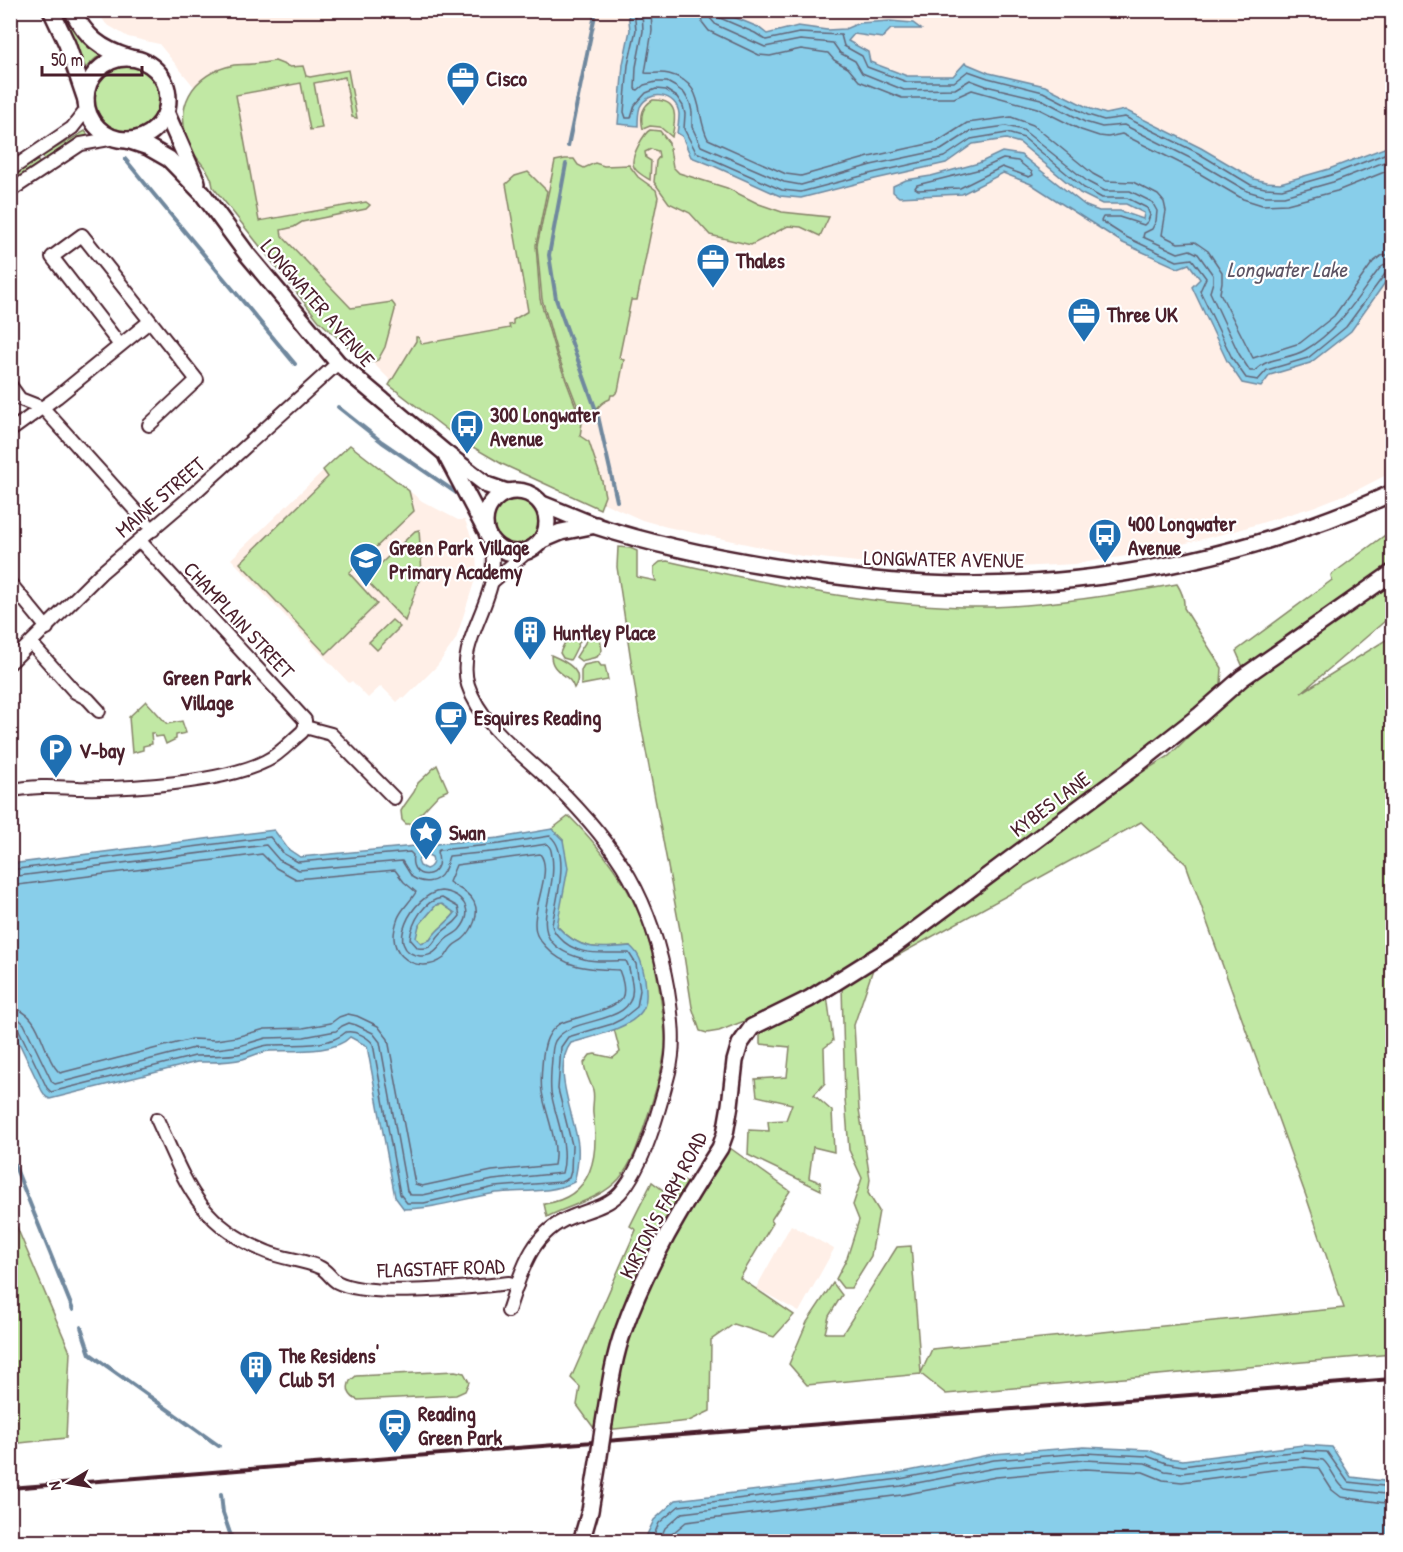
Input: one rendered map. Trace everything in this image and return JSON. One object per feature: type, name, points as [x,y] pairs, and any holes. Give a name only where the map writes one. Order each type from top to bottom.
[{"type":"street","points":[[51,10],[67,44],[87,105],[97,126],[121,139]]},
{"type":"street","points":[[10,191],[81,144],[149,134],[166,112],[168,99],[163,80],[150,65],[113,53],[97,43],[87,35],[72,10]]},
{"type":"street","points":[[10,170],[72,128],[87,105],[91,80],[103,66],[118,60],[134,59]]},
{"type":"street","name":"LONGWATER AVENUE","points":[[166,112],[201,193]]},
{"type":"street","name":"LONGWATER AVENUE","points":[[121,139],[148,147],[169,159],[201,193],[242,247],[338,363],[487,485],[507,492]]},
{"type":"street","points":[[120,345],[52,257],[82,236],[197,380],[149,425]]},
{"type":"street","points":[[10,431],[43,408],[149,322]]},
{"type":"street","name":"MAINE STREET","points":[[10,663],[101,573],[153,530],[338,363]]},
{"type":"street","points":[[10,385],[20,399],[43,408],[153,530]]},
{"type":"street","name":"LONGWATER AVENUE","points":[[444,452],[485,529]]},
{"type":"street","points":[[517,490],[527,493],[542,504],[547,523],[542,540],[529,550],[510,553],[493,544],[485,529],[484,519],[488,508],[494,499],[507,492],[517,490]]},
{"type":"street","name":"LONGWATER AVENUE","points":[[542,504],[596,525],[683,549],[756,564],[866,579],[956,585],[1004,584],[1118,575],[1272,539],[1392,493]]},
{"type":"street","name":"LONGWATER AVENUE","points":[[542,540],[561,532],[596,525]]},
{"type":"street","name":"CHAMPLAIN STREET","points":[[140,541],[305,720],[305,727]]},
{"type":"street","name":"FLAGSTAFF ROAD","points":[[493,544],[492,582],[475,627],[467,661],[467,682],[476,704],[496,729],[583,813],[620,860],[650,918],[664,971],[673,1027],[670,1070],[635,1172],[619,1194],[601,1206],[559,1222],[541,1236],[532,1247],[508,1311]]},
{"type":"street","name":"FLAGSTAFF ROAD","points":[[492,582],[529,550]]},
{"type":"street","name":"KYBES LANE","points":[[735,1061],[740,1044],[752,1027],[809,999],[895,945],[1130,770],[1200,715],[1242,678],[1392,573]]},
{"type":"street","points":[[10,583],[46,628]]},
{"type":"street","points":[[30,643],[75,692],[88,699],[99,711]]},
{"type":"street","points":[[10,791],[33,787],[153,785],[233,773],[271,758],[305,727],[331,734],[394,798]]},
{"type":"street","name":"KIRTON'S FARM ROAD","points":[[582,1542],[590,1511],[610,1381],[623,1330],[666,1234],[720,1148],[725,1134],[735,1061]]},
{"type":"street","name":"FLAGSTAFF ROAD","points":[[157,1119],[186,1186],[201,1207],[239,1239],[265,1252],[319,1267],[335,1281],[366,1290],[410,1290],[509,1283],[517,1285]]},
{"type":"shaded area","points":[[97,11],[1392,11],[1392,472],[1359,489],[1313,507],[1235,531],[1146,553],[1075,564],[1002,568],[913,568],[802,556],[642,520],[504,458],[396,386],[343,337],[202,145],[200,94],[159,44],[128,37],[106,24]]},
{"type":"shaded area","name":"Green Park Village Primary Academy","points":[[350,445],[422,501],[458,520],[465,520],[476,550],[477,573],[456,639],[437,666],[404,699],[402,697],[397,702],[381,686],[368,698],[352,681],[349,683],[231,559]]},
{"type":"shaded area","points":[[791,1225],[834,1249],[799,1312],[756,1288]]},
{"type":"green space","points":[[59,11],[63,11],[75,31],[85,41],[104,54],[83,70]]},
{"type":"green space","points":[[275,61],[290,67],[303,66],[306,76],[310,77],[348,70],[357,118],[352,117],[345,77],[314,83],[322,128],[310,130],[301,83],[236,95],[259,221],[366,202],[370,205],[366,209],[302,222],[294,227],[281,230],[282,236],[351,308],[392,302],[395,306],[385,347],[378,360],[369,363],[319,321],[213,187],[210,176],[191,148],[186,133],[184,119],[189,95],[206,76],[234,65]]},
{"type":"green space","points":[[121,67],[133,67],[150,76],[157,87],[159,99],[157,111],[150,122],[133,131],[121,131],[109,126],[100,117],[95,105],[95,93],[100,81],[109,72]]},
{"type":"green space","points":[[653,100],[668,103],[674,111],[672,137],[660,127],[650,126],[643,129],[643,112],[646,105]]},
{"type":"green space","points":[[650,130],[660,131],[669,143],[673,167],[679,173],[727,188],[759,204],[782,212],[829,217],[820,236],[801,227],[788,226],[751,245],[710,235],[690,213],[669,203],[654,182],[658,151],[651,149],[645,152],[646,158],[651,161],[650,180],[633,166],[636,150]]},
{"type":"green space","points":[[85,131],[91,139],[46,162],[42,156]]},
{"type":"green space","points":[[574,159],[584,168],[595,163],[604,166],[629,165],[638,177],[656,190],[658,197],[637,300],[631,300],[619,358],[624,360],[618,391],[591,415],[582,418],[557,353],[542,299],[537,246],[555,161]]},
{"type":"green space","points":[[37,160],[41,165],[11,185],[11,178]]},
{"type":"green space","points":[[528,172],[547,191],[536,245],[540,299],[556,354],[582,423],[580,436],[589,442],[602,481],[605,496],[600,509],[502,464],[459,439],[389,385],[416,341],[416,337],[422,344],[510,328],[509,325],[513,324],[513,320],[528,311],[506,184],[515,176]]},
{"type":"green space","points":[[350,445],[409,491],[414,511],[349,573],[377,604],[326,654],[240,563],[328,477],[323,470]]},
{"type":"green space","points":[[509,497],[519,497],[532,504],[539,517],[539,527],[532,540],[519,547],[509,547],[500,543],[493,536],[489,527],[489,517],[493,508],[500,501]]},
{"type":"green space","points":[[419,530],[422,572],[405,621],[365,579],[415,531]]},
{"type":"green space","points":[[1392,530],[1392,564],[1243,667],[1236,651],[1332,580],[1331,575]]},
{"type":"green space","points":[[618,547],[637,551],[637,577],[656,581],[654,567],[660,562],[667,561],[828,594],[951,607],[1038,604],[1177,584],[1183,596],[1184,608],[1222,668],[1221,684],[1213,698],[1123,784],[1169,756],[1224,701],[1392,580],[1392,615],[1301,693],[1392,636],[1392,1354],[946,1394],[921,1374],[807,1385],[789,1364],[807,1322],[833,1283],[842,1295],[829,1316],[825,1333],[843,1333],[897,1247],[911,1246],[921,1373],[932,1349],[1344,1308],[1186,864],[1141,822],[873,969],[854,1025],[859,1109],[870,1179],[868,1193],[879,1211],[871,1256],[851,1288],[843,1288],[836,1279],[847,1258],[859,1220],[853,1205],[862,1178],[849,1150],[845,1099],[842,987],[827,995],[833,1041],[824,1048],[825,1083],[814,1095],[832,1111],[834,1152],[813,1147],[809,1178],[820,1182],[821,1190],[748,1155],[749,1130],[769,1131],[768,1121],[786,1120],[792,1104],[757,1096],[755,1079],[787,1077],[790,1047],[760,1044],[760,1027],[805,997],[719,1031],[707,1033],[700,1031],[692,1007],[680,930],[639,714],[617,567]]},
{"type":"green space","points":[[392,620],[400,627],[377,650],[369,642]]},
{"type":"green space","points":[[595,630],[599,633],[602,650],[597,657],[581,661],[576,657],[585,643],[588,631]]},
{"type":"green space","points":[[583,633],[570,660],[563,658],[560,653],[566,641],[574,635]]},
{"type":"green space","points":[[551,655],[568,664],[576,672],[577,682],[574,688],[569,679],[554,666]]},
{"type":"green space","points":[[598,662],[601,666],[605,666],[608,680],[581,685],[581,670],[584,665]]},
{"type":"green space","points":[[146,701],[167,724],[182,721],[186,733],[176,735],[176,739],[166,744],[163,736],[155,737],[154,733],[151,733],[152,744],[143,746],[143,750],[132,753],[129,717]]},
{"type":"green space","points":[[437,765],[448,790],[439,794],[411,824],[406,824],[402,820],[401,811],[418,783]]},
{"type":"green space","points":[[569,816],[589,837],[620,878],[642,922],[656,971],[664,1020],[665,1048],[660,1076],[649,1112],[637,1147],[625,1172],[603,1192],[547,1217],[544,1204],[561,1200],[574,1193],[590,1171],[595,1144],[594,1096],[584,1063],[590,1055],[613,1058],[620,1052],[614,1029],[625,1024],[630,946],[599,948],[582,944],[565,934],[557,926],[563,840],[552,829]]},
{"type":"green space","points":[[442,904],[455,913],[430,940],[421,943],[415,938],[419,925],[436,905]]},
{"type":"green space","points":[[730,1148],[790,1191],[771,1220],[773,1223],[740,1278],[794,1315],[774,1337],[734,1324],[711,1340],[710,1411],[689,1421],[596,1431],[577,1405],[580,1387],[571,1378],[636,1230],[630,1226],[652,1182],[663,1190],[675,1175],[699,1189]]},
{"type":"green space","points":[[10,1211],[70,1352],[66,1438],[11,1444]]},
{"type":"green space","points":[[455,1371],[464,1373],[469,1382],[465,1391],[456,1395],[358,1400],[350,1395],[348,1390],[350,1381],[356,1376]]},
{"type":"water","name":"Longwater Lake","points":[[627,11],[719,11],[758,27],[767,34],[798,26],[827,30],[845,29],[859,23],[890,21],[913,23],[921,29],[891,29],[882,38],[854,34],[848,41],[868,52],[870,62],[907,76],[953,76],[965,63],[989,73],[1045,86],[1106,114],[1125,110],[1201,148],[1254,179],[1266,182],[1280,183],[1329,169],[1392,145],[1392,276],[1389,277],[1351,331],[1310,363],[1270,375],[1261,387],[1242,383],[1227,361],[1192,287],[1200,279],[1189,264],[1178,268],[1123,243],[1031,184],[1003,173],[962,194],[899,197],[893,192],[893,186],[906,180],[979,163],[1002,152],[1021,155],[1086,206],[1099,211],[1120,211],[1143,219],[1144,213],[1126,204],[1102,204],[1080,193],[1020,143],[1006,139],[973,144],[946,163],[801,198],[780,196],[691,157],[682,136],[677,133],[679,114],[677,107],[668,98],[656,96],[644,101],[639,109],[638,126],[618,124],[623,64],[630,30]]},
{"type":"water","points":[[552,829],[563,840],[568,868],[557,926],[573,940],[590,947],[630,946],[639,957],[645,979],[645,1003],[642,1011],[636,1017],[610,1032],[571,1043],[565,1054],[564,1079],[578,1150],[574,1182],[565,1186],[546,1190],[496,1193],[416,1209],[404,1209],[395,1197],[367,1046],[350,1037],[323,1049],[270,1051],[232,1061],[197,1062],[50,1099],[42,1091],[11,1026],[11,864],[274,830],[288,849],[300,857],[499,838]],"holes":[[[426,854],[432,857],[433,861],[426,869],[420,866],[418,861],[421,855]],[[442,904],[455,913],[430,940],[421,943],[416,938],[419,925],[436,905]]]},
{"type":"water","points":[[1303,1445],[1332,1447],[1351,1477],[1392,1482],[1392,1541],[644,1541],[654,1520],[676,1500],[899,1473],[993,1454],[1084,1447],[1149,1450],[1168,1458],[1183,1460]]},
{"type":"waterway","points":[[568,146],[596,10]]},
{"type":"waterway","points":[[125,159],[295,364]]},
{"type":"waterway","points":[[566,164],[549,255],[556,299],[598,416],[617,501]]},
{"type":"waterway","points":[[338,407],[382,442],[458,494]]},
{"type":"waterway","points":[[10,1154],[73,1310]]},
{"type":"waterway","points":[[81,1327],[90,1354],[219,1446]]},
{"type":"waterway","points":[[221,1494],[223,1513],[233,1542]]},
{"type":"railway","points":[[10,1488],[1392,1379]]},
{"type":"place","name":"Cisco","points":[[463,107]]},
{"type":"place","name":"Thales","points":[[713,289]]},
{"type":"place","name":"Three UK","points":[[1084,343]]},
{"type":"place","name":"300 Longwater Avenue","points":[[467,455]]},
{"type":"place","name":"400 Longwater Avenue","points":[[1105,564]]},
{"type":"place","name":"Green Park Village Primary Academy","points":[[366,588]]},
{"type":"place","name":"Huntley Place","points":[[530,661]]},
{"type":"place","name":"Esquires Reading","points":[[451,746]]},
{"type":"place","name":"V-bay","points":[[56,779]]},
{"type":"place","name":"Swan","points":[[426,861]]},
{"type":"place","name":"The Residens' Club 51","points":[[256,1396]]},
{"type":"place","name":"Reading Green Park","points":[[395,1454]]},
{"type":"district","name":"Green Park Village","points":[[207,690]]}]
